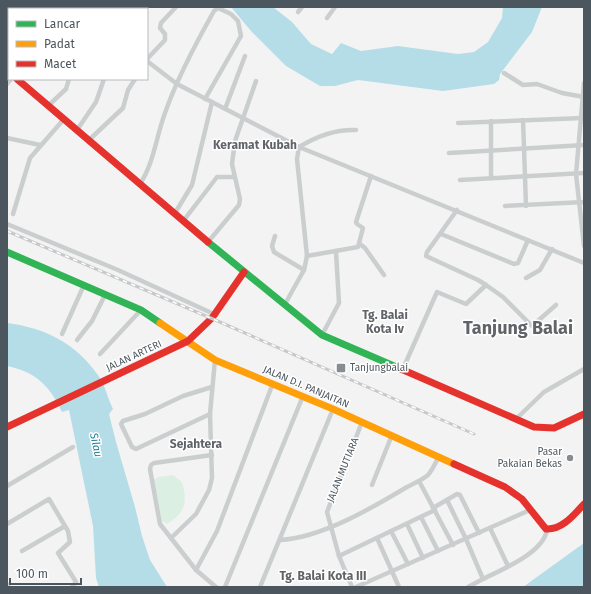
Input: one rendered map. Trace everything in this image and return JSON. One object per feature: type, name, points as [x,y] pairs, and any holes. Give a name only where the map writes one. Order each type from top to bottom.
[{"type":"main road","points":[[18,80],[176,213],[208,242],[322,334],[402,371],[534,427],[546,430],[554,429],[584,414]]},
{"type":"main road","name":"JALAN D.I. PANJAITAN","points":[[7,252],[141,310],[215,360],[333,409],[505,487],[522,499],[542,526],[547,530]]},
{"type":"main road","name":"JALAN ARTERI","points":[[7,427],[188,341],[198,334],[216,315],[234,285],[244,272]]},
{"type":"main road","points":[[547,530],[557,526],[584,504]]},
{"type":"street","points":[[148,59],[164,40],[165,34],[160,28],[161,23],[176,7]]},
{"type":"street","points":[[298,12],[302,7]]},
{"type":"street","points":[[328,18],[335,7]]},
{"type":"street","points":[[140,184],[149,168],[165,112],[177,84],[214,11],[218,8],[222,9],[238,21],[241,36],[205,99]]},
{"type":"street","points":[[225,109],[245,56]]},
{"type":"street","points":[[148,61],[177,84],[299,147],[458,210],[584,263]]},
{"type":"street","points":[[504,73],[523,85],[537,84],[562,93],[584,97]]},
{"type":"street","points":[[48,106],[66,89],[69,80]]},
{"type":"street","points":[[77,130],[96,102],[104,80]]},
{"type":"street","points":[[89,140],[123,108],[128,90],[134,80]]},
{"type":"street","points":[[208,242],[240,205],[232,164],[235,141],[256,81]]},
{"type":"street","points":[[584,83],[583,110],[576,174],[582,203],[584,246]]},
{"type":"street","points":[[176,213],[192,185],[212,102]]},
{"type":"street","points":[[458,123],[582,118]]},
{"type":"street","points":[[13,214],[20,198],[28,162],[40,145],[64,119]]},
{"type":"street","points":[[523,120],[526,206]]},
{"type":"street","points":[[491,122],[491,178]]},
{"type":"street","points":[[299,147],[328,133],[342,129],[356,130]]},
{"type":"street","points":[[7,138],[40,145]]},
{"type":"street","points":[[449,153],[584,145]]},
{"type":"street","points":[[285,304],[304,270],[307,256],[297,159],[299,147]]},
{"type":"street","points":[[460,180],[584,173]]},
{"type":"street","points":[[307,256],[358,247],[363,228],[356,222],[370,176]]},
{"type":"street","points":[[184,220],[217,177],[234,177]]},
{"type":"street","points":[[505,206],[582,203]]},
{"type":"street","points":[[458,210],[427,252],[426,256],[486,285],[503,297],[532,326],[556,305]]},
{"type":"street","points":[[7,224],[118,270],[216,315]]},
{"type":"street","points":[[441,234],[514,264],[518,263],[528,240]]},
{"type":"street","points":[[275,236],[272,246],[274,252],[304,270]]},
{"type":"street","points":[[360,244],[365,248],[384,275]]},
{"type":"street","points":[[526,278],[540,270],[552,249]]},
{"type":"street","points":[[322,334],[339,303],[336,252]]},
{"type":"street","points":[[62,334],[84,285]]},
{"type":"street","points":[[402,371],[437,292],[466,304],[486,285]]},
{"type":"street","points":[[77,340],[92,321],[105,295]]},
{"type":"street","points":[[100,354],[141,310]]},
{"type":"street","points":[[171,538],[196,514],[207,495],[212,478],[210,414],[215,360]]},
{"type":"street","points":[[516,419],[544,392],[584,369]]},
{"type":"street","points":[[196,570],[217,531],[273,383]]},
{"type":"street","points":[[210,414],[136,449],[132,447],[121,424],[123,421],[145,414],[182,396],[212,387]]},
{"type":"street","points":[[225,587],[303,396]]},
{"type":"street","points":[[260,587],[333,409]]},
{"type":"street","name":"JALAN MUTIARA","points":[[352,587],[339,556],[330,527],[328,509],[362,422]]},
{"type":"street","points":[[372,485],[392,435]]},
{"type":"street","points":[[7,486],[73,447]]},
{"type":"street","points":[[212,455],[154,463],[150,466],[159,518],[171,538],[208,585],[216,587]]},
{"type":"street","points":[[280,540],[294,538],[330,527],[377,506],[419,482],[432,470],[439,456]]},
{"type":"street","points":[[419,482],[453,544]]},
{"type":"street","points":[[339,556],[421,517],[447,500],[460,494],[479,533]]},
{"type":"street","points":[[7,524],[49,499],[68,531],[70,542],[58,553],[76,582],[72,587]]},
{"type":"street","points":[[447,500],[483,579]]},
{"type":"street","points":[[356,587],[367,585],[408,564],[530,510]]},
{"type":"street","points":[[421,517],[438,551]]},
{"type":"street","points":[[407,524],[423,558]]},
{"type":"street","points":[[22,551],[65,526]]},
{"type":"street","points":[[490,528],[508,566]]},
{"type":"street","points":[[468,587],[521,560],[542,542],[545,538],[547,530]]},
{"type":"street","points":[[391,531],[408,564]]},
{"type":"street","points":[[377,538],[399,587]]},
{"type":"green space","points":[[173,475],[182,482],[185,502],[184,507],[178,516],[167,524],[162,521],[154,480],[158,477]]},
{"type":"water","points":[[231,7],[273,7],[292,22],[311,44],[332,54],[341,43],[361,51],[398,46],[458,54],[474,52],[488,42],[502,18],[503,7],[542,7],[532,32],[500,74],[499,80],[494,84],[443,91],[358,80],[335,86],[320,86],[286,66],[251,31]]},
{"type":"water","name":"Silau","points":[[7,323],[21,325],[47,333],[58,339],[80,354],[98,375],[113,409],[109,414],[142,536],[150,560],[167,587],[99,587],[96,578],[93,526],[69,410],[62,412],[47,388],[34,376],[7,366]]},
{"type":"water","points":[[584,543],[584,587],[523,587]]},
{"type":"railway","points":[[7,231],[213,319],[474,434]]},
{"type":"traffic: fast","points":[[208,242],[322,335],[401,369]]},
{"type":"traffic: fast","points":[[7,252],[141,310],[160,323]]},
{"type":"traffic: slow","points":[[160,323],[215,360],[333,409],[454,464]]},
{"type":"traffic: jam","points":[[18,80],[208,242]]},
{"type":"traffic: jam","points":[[7,427],[188,341],[212,318],[244,272]]},
{"type":"traffic: jam","points":[[401,369],[534,427],[554,428],[584,414]]},
{"type":"traffic: jam","points":[[454,464],[505,487],[522,499],[546,529],[552,529],[567,521],[584,504]]},
{"type":"place","name":"Tanjungbalai","points":[[341,368]]},
{"type":"place","name":"Pasar Pakaian Bekas","points":[[570,458]]},
{"type":"district","name":"Keramat Kubah","points":[[255,145]]},
{"type":"district","name":"Tg. Balai Kota Iv","points":[[385,322]]},
{"type":"district","name":"Tanjung Balai","points":[[518,328]]},
{"type":"district","name":"Sejahtera","points":[[196,444]]},
{"type":"district","name":"Tg. Balai Kota III","points":[[323,576]]}]
